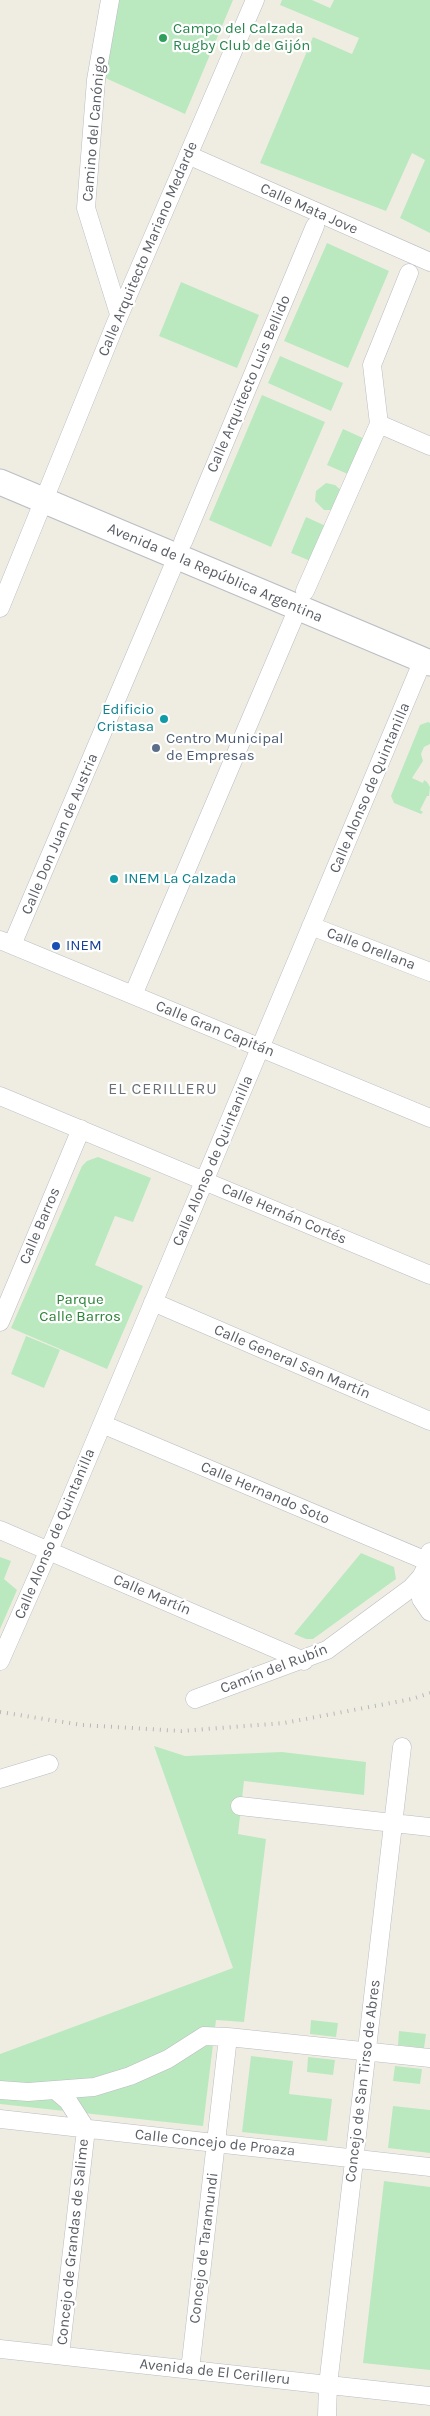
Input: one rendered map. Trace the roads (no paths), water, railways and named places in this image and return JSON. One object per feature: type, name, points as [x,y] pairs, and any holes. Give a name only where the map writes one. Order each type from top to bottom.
[{"type":"street","name":"Camino del Canónigo","points":[[110,0],[96,80],[86,208],[120,314]]},
{"type":"street","name":"Calle Arquitecto Mariano Medarde","points":[[0,608],[120,314],[255,0]]},
{"type":"street","name":"Calle Mata Jove","points":[[188,155],[430,262]]},
{"type":"street","name":"Calle Arquitecto Luis Bellido","points":[[180,549],[315,226]]},
{"type":"street","points":[[132,995],[379,424],[372,365],[409,273]]},
{"type":"street","points":[[379,424],[430,446]]},
{"type":"street","name":"Avenida de la República Argentina","points":[[0,482],[44,500],[180,549],[302,599],[428,656]]},
{"type":"street","name":"Calle Don Juan de Austria","points":[[6,943],[180,549]]},
{"type":"street","name":"Calle Alonso de Quintanilla","points":[[0,1661],[428,656]]},
{"type":"street","name":"Calle Orellana","points":[[312,926],[430,972]]},
{"type":"street","name":"Calle Gran Capitán","points":[[6,943],[430,1118]]},
{"type":"street","name":"Calle Hernán Cortés","points":[[0,1096],[430,1275]]},
{"type":"street","name":"Calle Barros","points":[[0,1322],[81,1129]]},
{"type":"street","name":"Calle General San Martín","points":[[153,1302],[430,1421]]},
{"type":"street","name":"Calle Hernando Soto","points":[[102,1424],[426,1563]]},
{"type":"street","name":"Calle Martín","points":[[0,1530],[304,1661]]},
{"type":"street","points":[[426,1563],[422,1600],[430,1612]]},
{"type":"street","name":"Camín del Rubín","points":[[195,1699],[304,1661],[327,1650],[410,1588],[426,1563]]},
{"type":"street","name":"Concejo de San Tirso de Abres","points":[[327,2416],[328,2385],[402,1747]]},
{"type":"street","points":[[0,1779],[49,1764]]},
{"type":"street","points":[[240,1806],[430,1827]]},
{"type":"street","points":[[0,2090],[28,2092],[94,2087],[130,2076],[168,2059],[204,2036],[366,2050],[430,2058]]},
{"type":"street","name":"Concejo de Taramundi","points":[[190,2370],[228,2037]]},
{"type":"street","points":[[55,2090],[68,2101],[86,2129]]},
{"type":"street","name":"Calle Concejo de Proaza","points":[[0,2119],[430,2167]]},
{"type":"street","name":"Concejo de Grandas de Salime","points":[[60,2355],[86,2129]]},
{"type":"street","name":"Avenida de El Cerilleru","points":[[0,2349],[430,2396]]},
{"type":"railway","points":[[0,1712],[82,1725],[181,1731],[284,1723],[412,1699],[430,1693]]},
{"type":"place","name":"Campo del Calzada Rugby Club de Gijón","points":[[163,38]]},
{"type":"place","name":"Edificio Cristasa","points":[[164,719]]},
{"type":"place","name":"Centro Municipal de Empresas","points":[[156,748]]},
{"type":"place","name":"INEM La Calzada","points":[[114,879]]},
{"type":"place","name":"INEM","points":[[56,946]]},
{"type":"district","name":"EL CERILLERU","points":[[163,1089]]},
{"type":"park label","name":"Parque Calle Barros","points":[[80,1308]]}]
